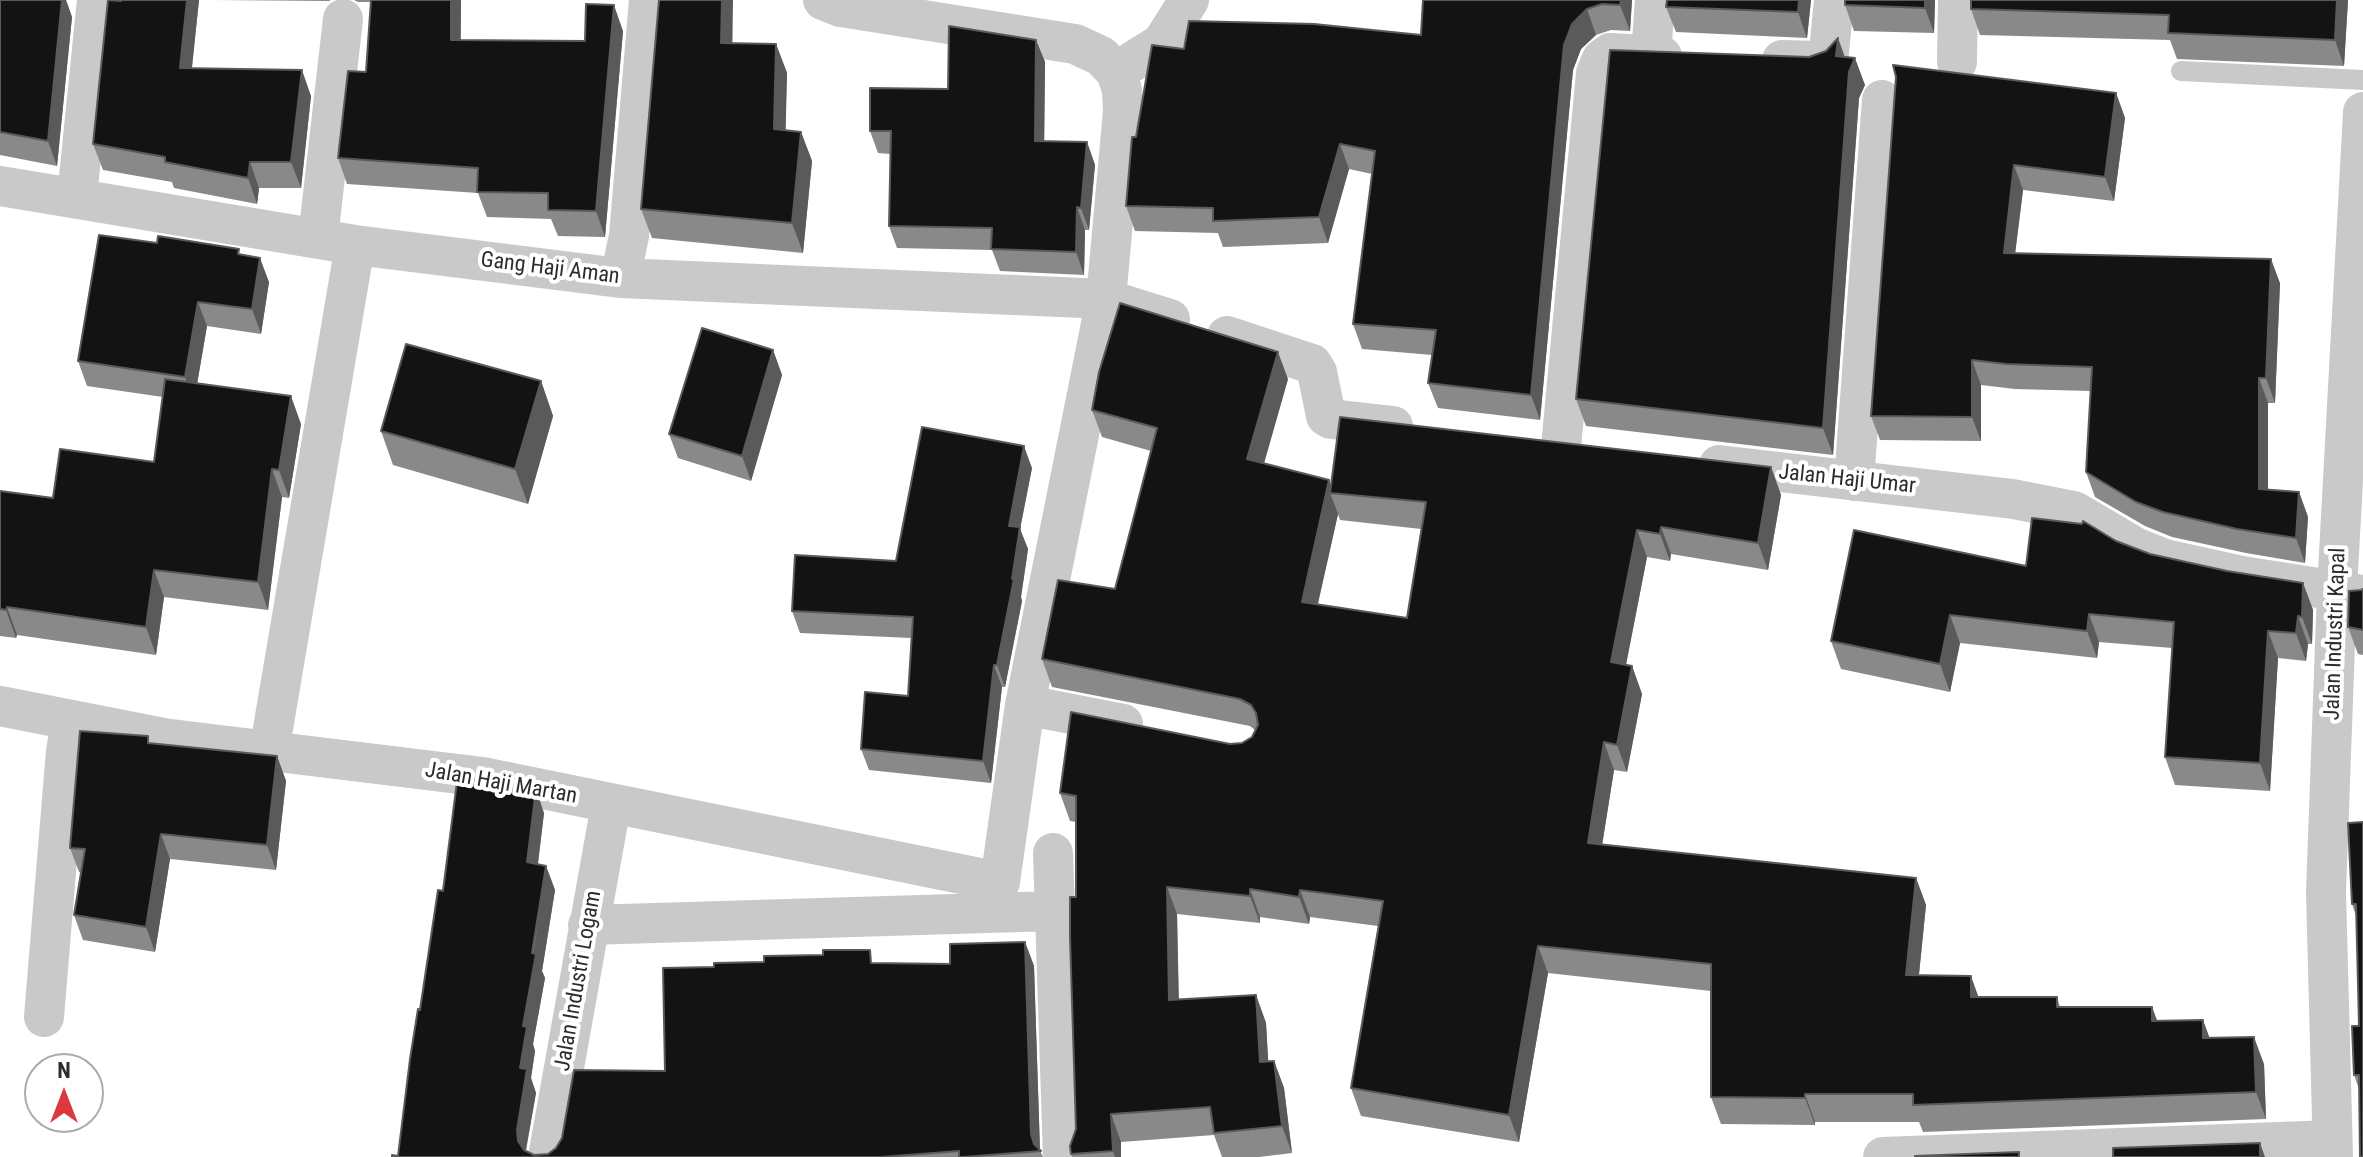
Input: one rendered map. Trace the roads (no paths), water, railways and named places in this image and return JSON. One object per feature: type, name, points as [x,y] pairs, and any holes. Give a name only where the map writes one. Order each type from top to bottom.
[{"type":"street","points":[[77,197],[97,0]]},
{"type":"street","points":[[620,278],[629,236],[649,0]]},
{"type":"street","points":[[823,0],[841,7],[1075,44],[1101,56],[1116,72],[1122,90],[1123,111],[1106,299],[1025,705],[1157,731]]},
{"type":"street","points":[[1116,72],[1162,43],[1189,0]]},
{"type":"street","points":[[1651,55],[1655,0]]},
{"type":"street","points":[[1743,58],[1820,61],[1829,52],[1834,0]]},
{"type":"street","points":[[1957,62],[1958,0]]},
{"type":"street","points":[[269,752],[337,241],[343,19]]},
{"type":"street","points":[[1562,447],[1596,73],[1602,59],[1610,53],[1697,57]]},
{"type":"street","points":[[1854,481],[1882,100]]},
{"type":"street","name":"Jalan Industri Kapal","points":[[2333,1148],[2326,892],[2350,592],[2363,112]]},
{"type":"street","name":"Gang Haji Aman","points":[[0,186],[337,241],[620,278],[1106,299]]},
{"type":"street","points":[[1106,299],[1312,364],[1317,372],[1326,416],[1331,419],[1425,429]]},
{"type":"street","name":"Jalan Haji Umar","points":[[1688,462],[2013,499],[2074,511],[2135,547],[2165,559],[2242,576],[2350,592]]},
{"type":"street","name":"Jalan Haji Martan","points":[[0,706],[163,738],[483,777],[1000,882],[1025,705]]},
{"type":"street","points":[[44,1017],[71,722]]},
{"type":"street","name":"Jalan Industri Logam","points":[[548,1157],[611,805]]},
{"type":"street","points":[[1053,853],[1063,1157]]},
{"type":"street","points":[[588,925],[1054,911]]},
{"type":"street","points":[[1883,1157],[2333,1148]]},
{"type":"lane","points":[[2181,71],[2363,80]]}]
